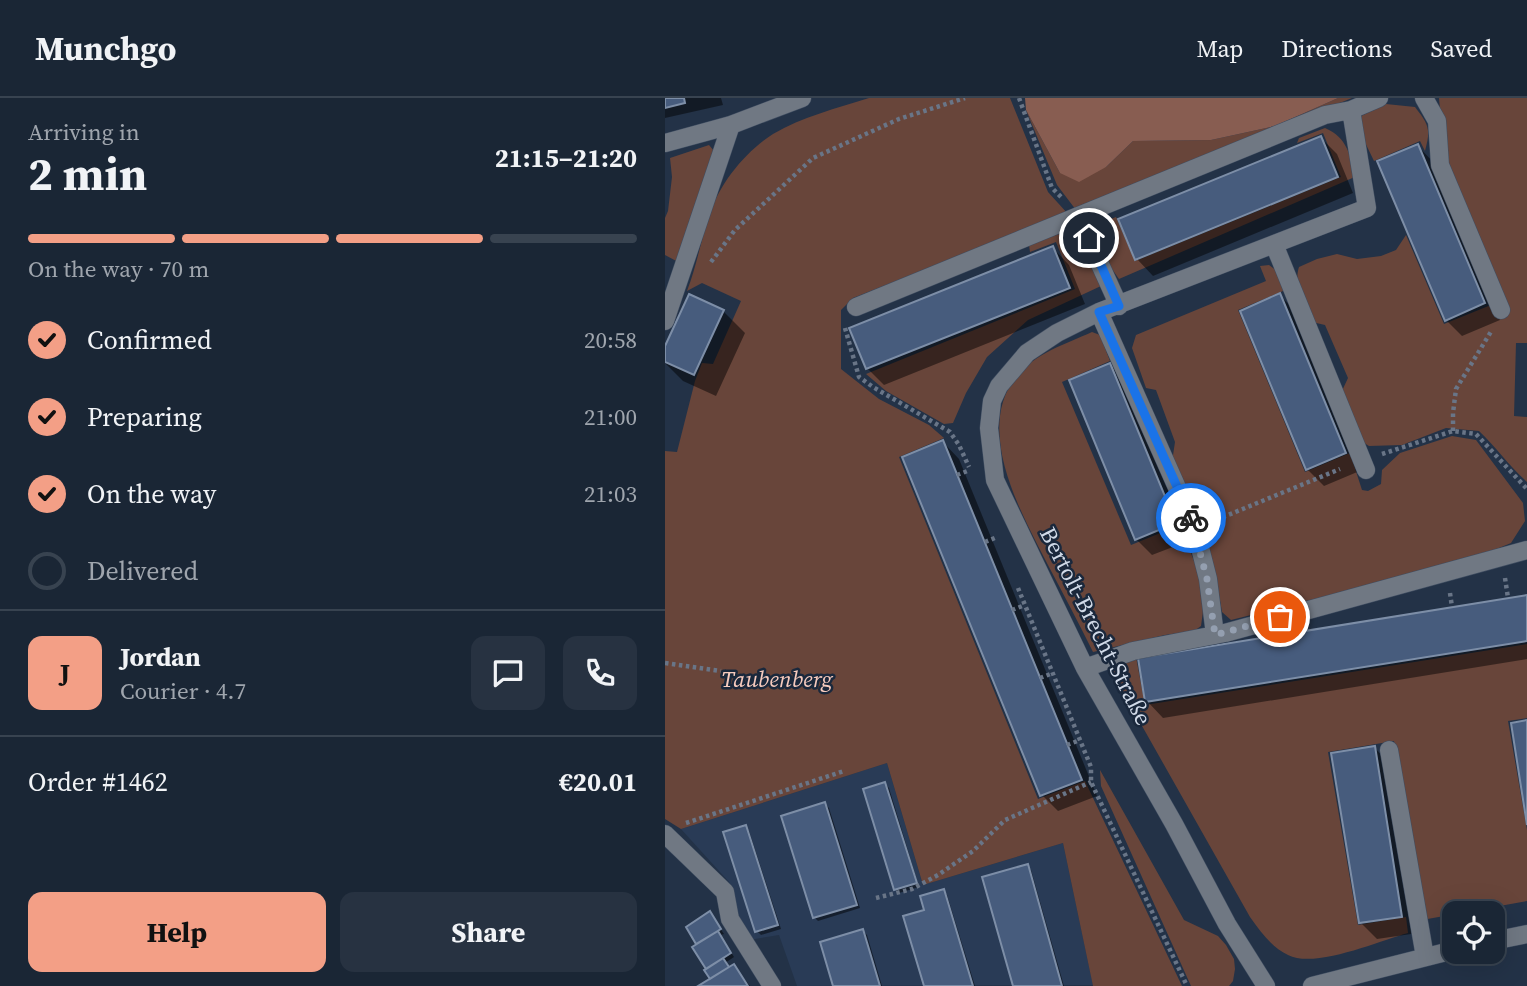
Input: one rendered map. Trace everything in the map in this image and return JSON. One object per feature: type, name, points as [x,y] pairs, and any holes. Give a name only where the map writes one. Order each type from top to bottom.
[{"type":"street","points":[[665,143],[731,125],[802,98]]},
{"type":"street","points":[[856,307],[1325,116],[1351,110],[1379,98]]},
{"type":"street","points":[[1424,98],[1437,121],[1440,165],[1501,310]]},
{"type":"street","name":"Bertolt-Brecht-Straße","points":[[1266,986],[1227,924],[1174,824],[1085,668],[995,480],[989,428],[992,401],[999,386],[1027,353],[1057,333],[1099,312],[1367,208],[1351,110]]},
{"type":"street","points":[[665,321],[731,125]]},
{"type":"street","points":[[1078,216],[1119,306]]},
{"type":"street","points":[[1274,244],[1366,470]]},
{"type":"street","points":[[1099,312],[1195,528],[1207,579],[1215,635]]},
{"type":"street","points":[[1085,668],[1133,651],[1215,635],[1527,550]]},
{"type":"street","points":[[1389,750],[1425,957]]},
{"type":"street","points":[[665,834],[725,892],[730,919],[772,986]]},
{"type":"street","points":[[1505,939],[1527,934]]},
{"type":"street","points":[[1312,986],[1442,953]]},
{"type":"path","points":[[677,284],[699,279],[735,230],[813,158],[899,119],[965,98]]},
{"type":"path","points":[[1019,98],[1052,188],[1078,216]]},
{"type":"path","points":[[856,307],[845,327],[859,377],[950,432],[960,445],[975,481]]},
{"type":"path","points":[[1453,431],[1457,389],[1489,338],[1501,310]]},
{"type":"path","points":[[957,475],[970,470]]},
{"type":"path","points":[[993,526],[1002,549]]},
{"type":"path","points":[[985,542],[997,537]]},
{"type":"path","points":[[1016,582],[1091,767],[1091,782],[1187,986]]},
{"type":"path","points":[[1012,610],[1025,605]]},
{"type":"path","points":[[665,663],[721,671]]},
{"type":"path","points":[[1040,678],[1053,673]]},
{"type":"path","points":[[1067,745],[1080,740]]},
{"type":"path","points":[[681,825],[845,771]]},
{"type":"path","points":[[876,898],[912,889],[938,875],[973,851],[1005,820],[1091,782]]},
{"type":"shaded area","points":[[1025,98],[1338,98],[1275,126],[1211,140],[1133,141],[1106,167],[1079,182],[1060,173],[1026,110]]},
{"type":"shaded area","points":[[887,763],[923,885],[1063,843],[1093,985],[797,986],[779,935],[749,940],[735,910],[729,882],[681,829]]},
{"type":"green space","name":"Taubenberg","points":[[869,98],[1010,98],[1048,192],[1068,214],[853,298],[841,310],[841,369],[879,399],[929,425],[944,438],[899,457],[1038,799],[1085,781],[1182,986],[1093,986],[1063,843],[923,885],[887,763],[681,829],[665,819],[665,451],[677,452],[702,363],[713,364],[741,301],[702,283],[687,291],[714,202],[727,179],[744,159],[763,141],[784,128],[820,113]]},
{"type":"green space","points":[[1338,98],[1352,98],[1076,210],[1057,185],[1026,110],[1060,173],[1106,167],[1133,141],[1211,140],[1275,126]]},
{"type":"green space","points":[[1439,98],[1527,98],[1527,343],[1516,343],[1514,416],[1527,417],[1527,482],[1479,431],[1446,428],[1402,445],[1369,446],[1361,441],[1341,393],[1348,378],[1325,325],[1312,322],[1299,288],[1299,267],[1337,254],[1357,259],[1381,256],[1396,250],[1406,235],[1444,324],[1491,305],[1443,145]]},
{"type":"green space","points":[[1386,104],[1415,107],[1427,128],[1425,151],[1420,141],[1374,161],[1358,128],[1361,116]]},
{"type":"green space","points":[[1325,128],[1343,142],[1357,176],[1119,279],[1110,266],[1097,234],[1101,223],[1116,217],[1135,261],[1341,177],[1323,133],[1297,143],[1299,138]]},
{"type":"green space","points":[[709,145],[714,151],[680,263],[665,255],[665,218],[672,177],[670,158]]},
{"type":"green space","points":[[1059,234],[1074,236],[1090,261],[1101,286],[1028,320],[987,357],[966,393],[953,423],[944,424],[886,391],[866,374],[1075,289],[1056,242],[1030,252],[1029,245]]},
{"type":"green space","points":[[1269,265],[1281,274],[1286,288],[1238,310],[1305,472],[1350,453],[1362,490],[1368,491],[1381,484],[1382,470],[1400,453],[1452,436],[1476,440],[1523,503],[1525,521],[1511,543],[1470,560],[1231,620],[1222,612],[1214,566],[1172,462],[1175,442],[1156,390],[1146,388],[1132,348],[1136,335],[1266,281],[1260,266]]},
{"type":"green space","points":[[1092,332],[1100,335],[1110,361],[1062,382],[1131,545],[1180,525],[1196,566],[1204,604],[1201,626],[1194,631],[1093,652],[1016,499],[1001,449],[999,424],[1004,400],[1022,370],[1051,351]]},
{"type":"green space","points":[[1527,644],[1527,718],[1508,721],[1527,830],[1527,901],[1505,905],[1505,901],[1442,901],[1442,916],[1422,920],[1394,741],[1328,752],[1358,925],[1406,917],[1408,933],[1314,959],[1282,952],[1267,939],[1250,917],[1111,671],[1136,657],[1145,705]]},
{"type":"green space","points":[[1100,770],[1184,920],[1218,936],[1226,945],[1234,959],[1235,969],[1233,981],[1229,986],[1191,986],[1101,786]]},
{"type":"building","points":[[665,98],[684,98],[685,103],[665,108]]},
{"type":"building","points":[[1321,136],[1338,177],[1135,260],[1118,219]]},
{"type":"building","points":[[1418,144],[1485,303],[1445,321],[1377,161]]},
{"type":"building","points":[[1053,246],[1070,288],[866,369],[849,328]]},
{"type":"building","points":[[1280,293],[1346,453],[1306,470],[1240,311]]},
{"type":"building","points":[[689,294],[724,310],[694,375],[665,362],[665,346]]},
{"type":"building","points":[[1110,363],[1176,523],[1135,540],[1069,380]]},
{"type":"building","points":[[943,440],[1082,780],[1040,796],[902,457]]},
{"type":"building","points":[[1527,595],[1527,641],[1145,702],[1138,658]]},
{"type":"building","points":[[1527,720],[1527,825],[1511,723]]},
{"type":"building","points":[[1375,746],[1402,917],[1359,923],[1331,753]]},
{"type":"building","points":[[885,782],[917,883],[894,890],[863,789]]},
{"type":"building","points":[[825,802],[857,905],[813,918],[781,816]]},
{"type":"building","points":[[746,825],[778,925],[755,932],[723,832]]},
{"type":"building","points":[[1028,864],[1062,986],[1013,986],[982,877]]},
{"type":"building","points":[[944,889],[973,986],[924,986],[903,916],[924,910],[920,896]]},
{"type":"building","points":[[710,911],[721,929],[696,944],[686,927]]},
{"type":"building","points":[[863,929],[880,986],[833,986],[820,942]]},
{"type":"building","points":[[718,931],[731,953],[706,969],[692,947]]},
{"type":"building","points":[[723,958],[729,967],[710,979],[704,970]]},
{"type":"building","points":[[734,964],[748,986],[698,986],[729,967]]},
{"type":"way so far","points":[[1191,518],[1207,579],[1215,635],[1280,617]]},
{"type":"route","points":[[1089,238],[1119,306],[1099,312],[1191,518]]}]
